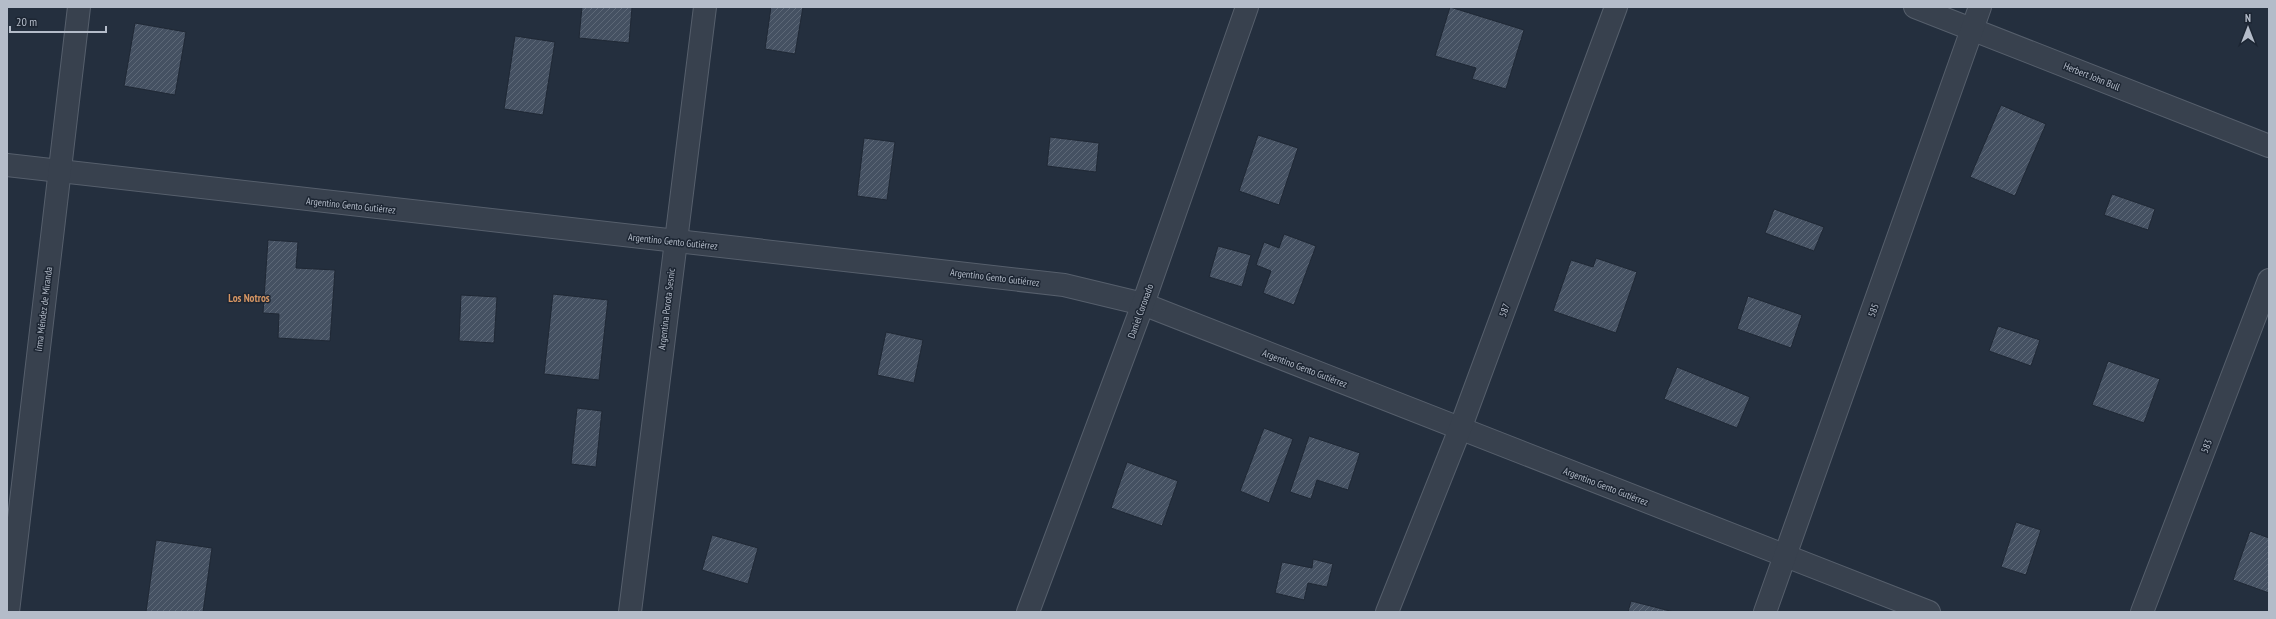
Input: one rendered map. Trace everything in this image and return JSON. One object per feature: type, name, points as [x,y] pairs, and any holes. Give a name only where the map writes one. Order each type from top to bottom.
[{"type":"street","name":"Irma Méndez de Miranda","points":[[8,612],[79,7]]},
{"type":"street","name":"Argentina Porota Sesnic","points":[[630,612],[674,241],[705,7]]},
{"type":"street","name":"Daniel Coronado","points":[[1028,612],[1143,304],[1247,7]]},
{"type":"street","name":"587","points":[[1387,612],[1460,429],[1616,7]]},
{"type":"street","name":"Herbert John Bull","points":[[1915,7],[1972,28],[2269,146]]},
{"type":"street","name":"585","points":[[1765,612],[1787,555],[1980,7]]},
{"type":"street","name":"Argentino Gento Gutiérrez","points":[[7,165],[1064,285],[1143,304],[1460,429],[1787,555],[1929,612]]},
{"type":"street","name":"583","points":[[2142,612],[2269,280]]},
{"type":"building","points":[[582,7],[632,7],[629,43],[579,38]]},
{"type":"building","points":[[771,7],[803,7],[795,54],[765,49]]},
{"type":"building","points":[[1450,7],[1524,30],[1506,89],[1472,79],[1476,68],[1435,56]]},
{"type":"building","points":[[135,23],[186,32],[175,95],[124,86]]},
{"type":"building","points":[[515,36],[555,42],[543,115],[504,109]]},
{"type":"building","points":[[2001,105],[2046,124],[2015,196],[1970,177]]},
{"type":"building","points":[[1258,135],[1298,148],[1279,205],[1239,191]]},
{"type":"building","points":[[1050,137],[1099,143],[1096,172],[1047,166]]},
{"type":"building","points":[[864,138],[895,142],[887,200],[857,196]]},
{"type":"building","points":[[2112,194],[2155,209],[2148,230],[2104,215]]},
{"type":"building","points":[[1774,209],[1824,227],[1814,251],[1765,233]]},
{"type":"building","points":[[1284,234],[1316,246],[1294,305],[1263,293],[1271,271],[1256,265],[1264,242],[1279,248]]},
{"type":"building","points":[[268,240],[298,242],[296,268],[335,270],[330,341],[278,338],[279,314],[263,313]]},
{"type":"building","points":[[1218,246],[1251,255],[1242,287],[1209,277]]},
{"type":"building","points":[[1596,258],[1637,272],[1616,333],[1553,311],[1571,260],[1593,267]]},
{"type":"building","points":[[553,294],[608,300],[599,380],[544,374]]},
{"type":"building","points":[[461,295],[497,297],[494,343],[459,341]]},
{"type":"building","points":[[1748,296],[1802,315],[1791,348],[1737,329]]},
{"type":"building","points":[[1998,326],[2040,340],[2031,366],[1989,351]]},
{"type":"building","points":[[886,332],[923,340],[914,383],[877,375]]},
{"type":"building","points":[[2108,361],[2160,379],[2144,423],[2092,405]]},
{"type":"building","points":[[1677,367],[1750,397],[1737,428],[1664,399]]},
{"type":"building","points":[[577,408],[602,411],[596,467],[571,464]]},
{"type":"building","points":[[1264,428],[1293,439],[1269,503],[1240,491]]},
{"type":"building","points":[[1309,436],[1360,453],[1348,490],[1317,480],[1311,499],[1290,492]]},
{"type":"building","points":[[1127,462],[1178,481],[1162,526],[1111,508]]},
{"type":"building","points":[[2016,522],[2041,530],[2026,575],[2001,567]]},
{"type":"building","points":[[2250,531],[2269,538],[2269,593],[2233,580]]},
{"type":"building","points":[[712,535],[758,548],[748,584],[702,570]]},
{"type":"building","points":[[156,540],[212,548],[203,612],[146,612]]},
{"type":"building","points":[[1313,559],[1333,564],[1327,587],[1308,583],[1304,600],[1275,593],[1282,562],[1312,568]]},
{"type":"building","points":[[1631,601],[1674,612],[1628,612]]},
{"type":"district","name":"Los Notros","points":[[249,298]]}]
